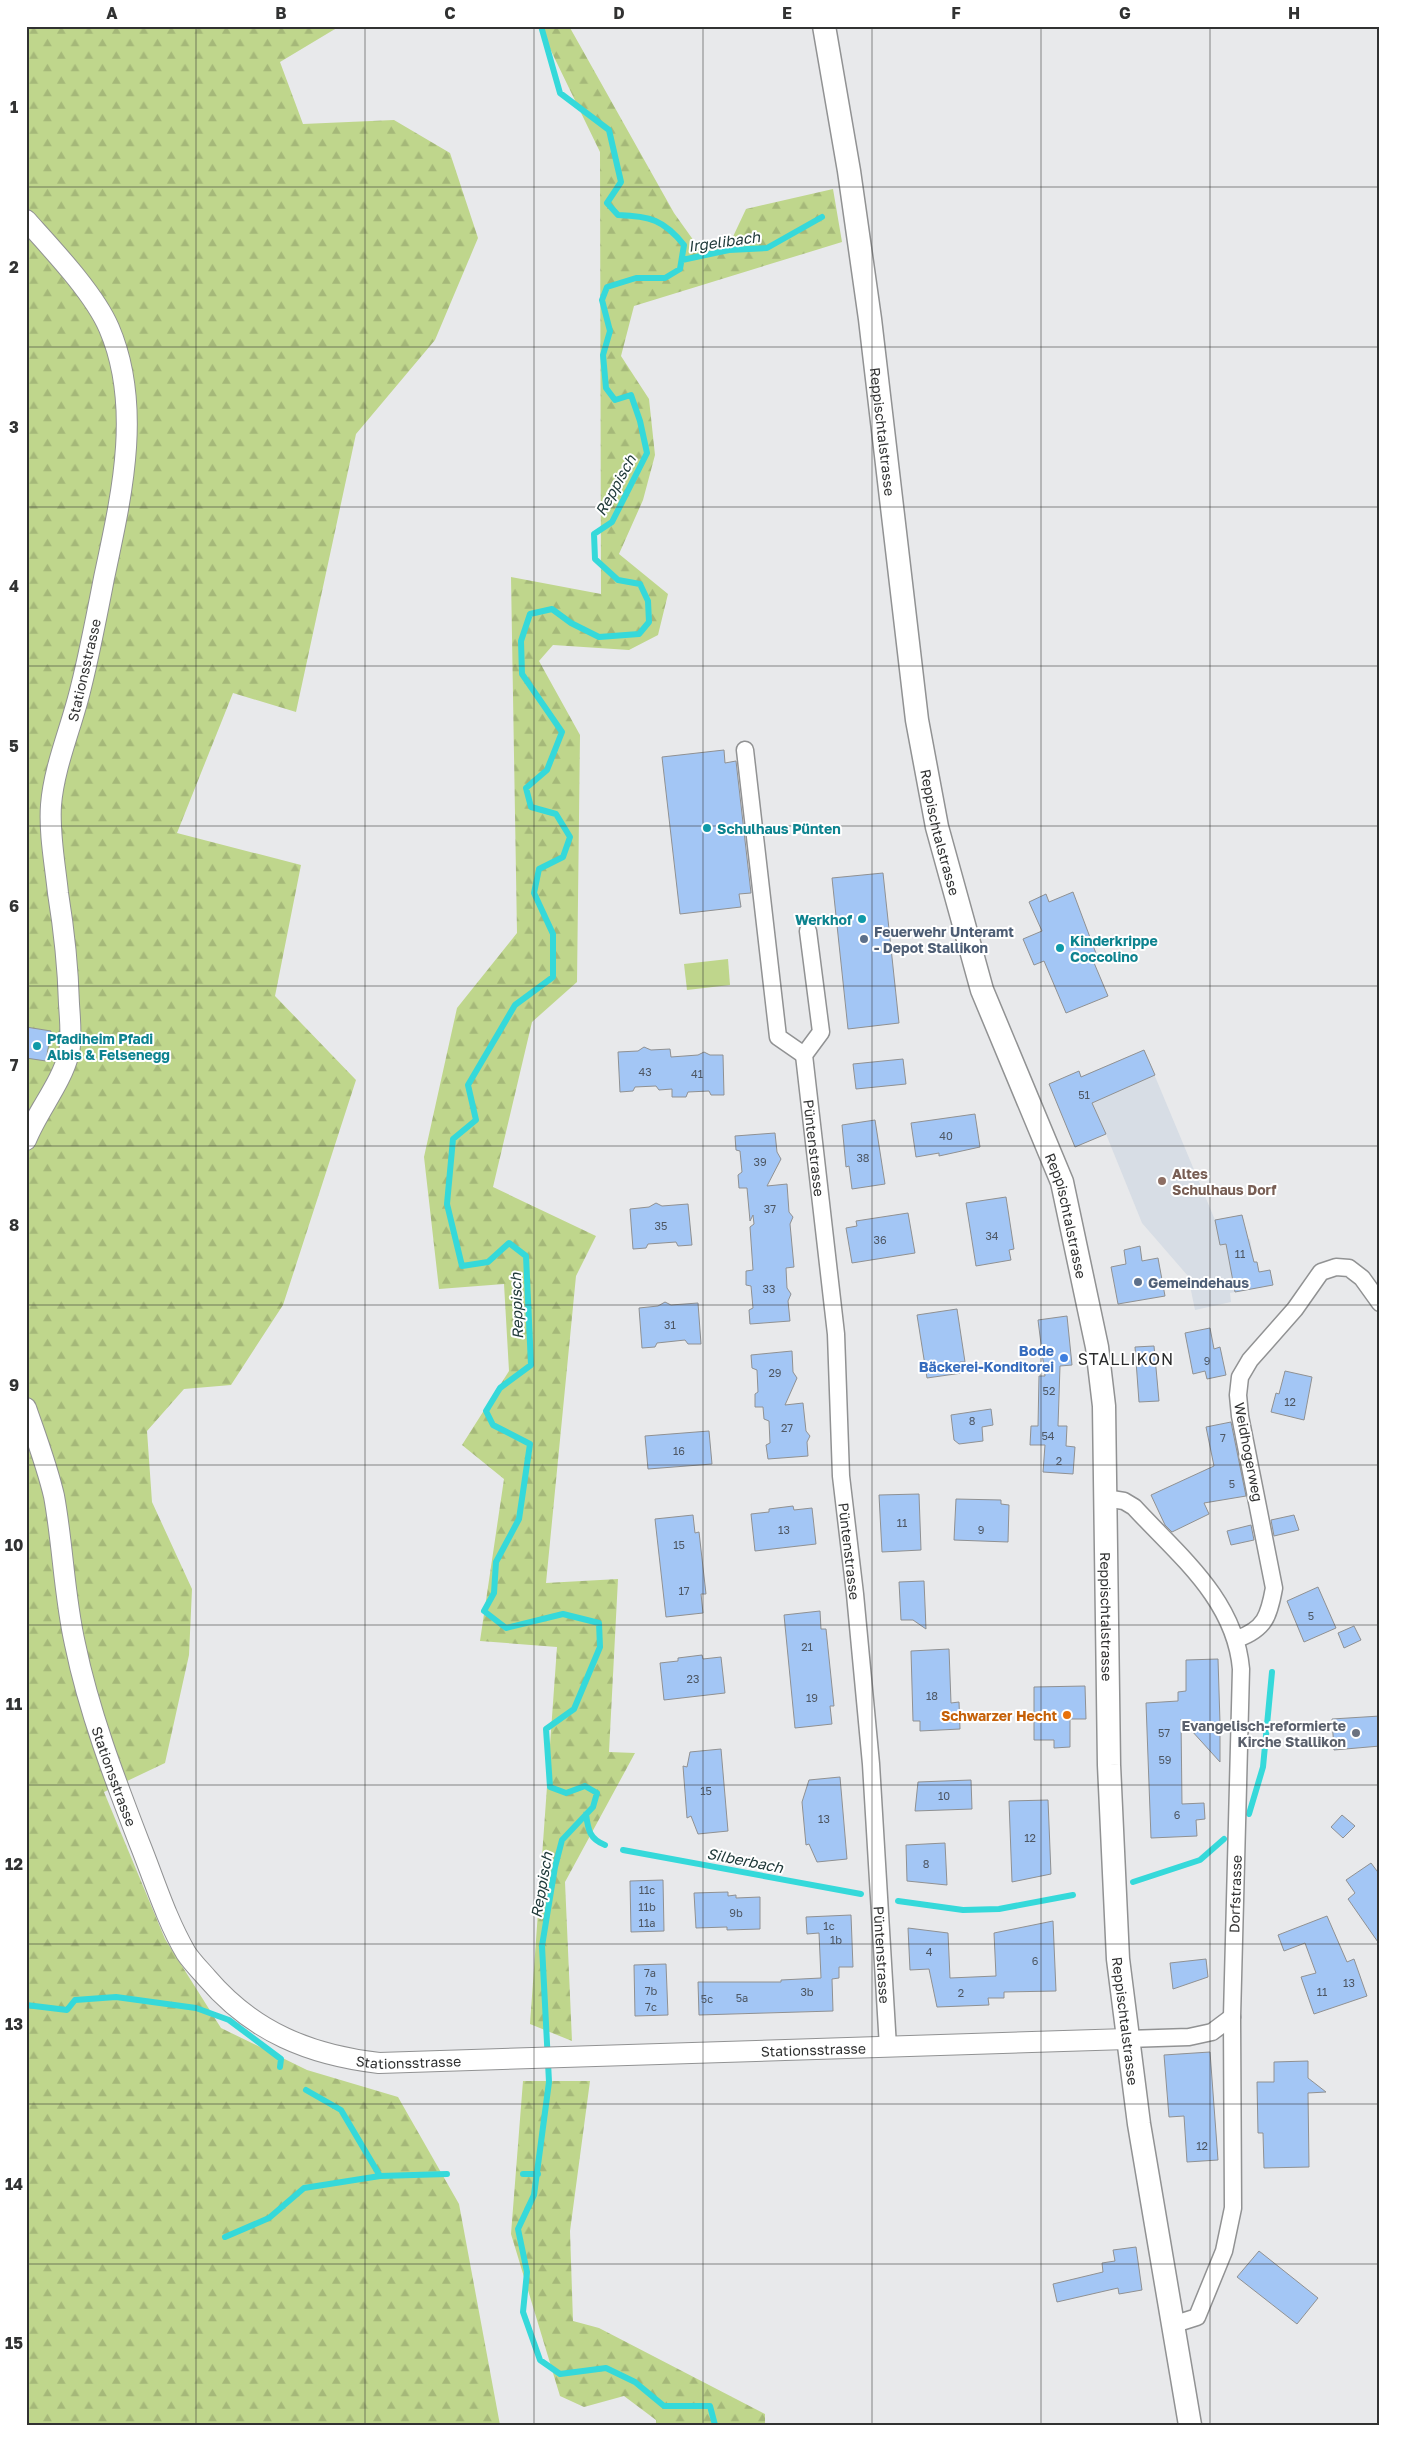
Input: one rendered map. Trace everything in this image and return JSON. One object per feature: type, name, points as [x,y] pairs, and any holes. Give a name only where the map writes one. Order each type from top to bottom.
[{"type":"main road","name":"Reppischtalstrasse","points":[[824,26],[849,171],[870,319],[919,730],[937,827],[982,990],[1062,1182],[1097,1347],[1104,1406],[1110,1784],[1118,1959],[1127,2040],[1172,2325],[1190,2425]]},
{"type":"street","name":"Stationsstrasse","points":[[26,220],[85,290],[109,328],[121,366],[125,400],[126,449],[123,487],[82,686],[55,783],[51,805],[54,857],[69,985],[69,1052],[62,1072],[32,1124],[26,1140]]},
{"type":"street","points":[[745,750],[778,1038],[804,1056],[821,1032],[808,931]]},
{"type":"street","name":"Püntenstrasse","points":[[804,1056],[836,1334],[841,1476],[871,1764],[888,2048]]},
{"type":"street","name":"Weidhogerweg","points":[[1237,1639],[1255,1633],[1260,1627],[1271,1606],[1274,1588],[1240,1416],[1238,1395],[1240,1377],[1250,1360],[1295,1309],[1321,1272],[1336,1267],[1349,1268],[1362,1278],[1380,1302]]},
{"type":"street","name":"Stationsstrasse","points":[[26,1408],[54,1497],[74,1641],[87,1697],[104,1750],[167,1914],[187,1954],[214,1986],[241,2011],[268,2029],[304,2047],[341,2058],[379,2063],[1189,2037],[1212,2032],[1232,2017]]},
{"type":"street","name":"Dorfstrasse","points":[[1105,1498],[1124,1501],[1134,1507],[1200,1578],[1224,1611],[1237,1639],[1241,1678],[1232,2017],[1233,2208],[1224,2251],[1197,2318],[1172,2325]]},
{"type":"shaded area","name":"Altes Schulhaus Dorf","points":[[1144,1050],[1215,1220],[1242,1215],[1247,1240],[1250,1239],[1254,1262],[1257,1262],[1262,1287],[1230,1293],[1231,1302],[1195,1310],[1188,1276],[1142,1223],[1106,1134],[1075,1147],[1049,1084],[1079,1071],[1082,1076]]},
{"type":"green space","points":[[26,26],[340,26],[280,62],[303,124],[394,120],[450,153],[478,238],[435,340],[356,434],[296,712],[233,693],[177,833],[301,865],[275,996],[356,1080],[283,1305],[231,1385],[184,1389],[147,1431],[152,1502],[192,1589],[189,1655],[165,1763],[104,1792],[165,1939],[221,2028],[307,2070],[398,2097],[459,2204],[500,2425],[26,2425]]},
{"type":"green space","points":[[539,26],[569,26],[674,213],[699,248],[730,243],[746,209],[833,189],[842,242],[634,306],[621,356],[649,399],[655,455],[643,500],[619,554],[668,594],[658,635],[629,650],[553,645],[539,661],[580,735],[577,982],[532,1022],[493,1187],[596,1236],[576,1276],[546,1583],[618,1579],[609,1752],[635,1753],[565,1882],[572,2041],[530,2024],[557,1647],[480,1641],[504,1479],[462,1445],[509,1371],[504,1284],[439,1289],[424,1157],[457,1008],[517,933],[511,577],[601,594],[600,152]]},
{"type":"green space","points":[[728,959],[730,985],[687,990],[684,964]]},
{"type":"green space","points":[[523,2081],[590,2081],[570,2231],[573,2321],[599,2328],[765,2414],[765,2425],[656,2425],[656,2420],[624,2396],[584,2407],[560,2396],[511,2234]]},
{"type":"building","name":"Schulhaus Pünten","points":[[724,750],[725,763],[736,761],[751,893],[739,894],[741,907],[680,914],[662,757]]},
{"type":"building","name":"Werkhof","points":[[883,873],[899,1023],[848,1029],[832,878]]},
{"type":"building","name":"Kinderkrippe Coccolino","points":[[1073,892],[1097,956],[1092,958],[1108,996],[1066,1013],[1044,961],[1034,965],[1023,939],[1042,931],[1029,902],[1046,894],[1049,902]]},
{"type":"building","name":"Pfadiheim Pfadi Albis & Felsenegg","points":[[26,1027],[51,1031],[46,1061],[26,1058]]},
{"type":"building","points":[[644,1047],[651,1050],[670,1049],[671,1057],[698,1055],[704,1052],[710,1055],[723,1055],[724,1095],[711,1095],[709,1091],[688,1092],[686,1097],[672,1097],[672,1089],[659,1090],[656,1086],[635,1087],[633,1091],[620,1092],[618,1052],[638,1051]]},
{"type":"building","points":[[1144,1050],[1155,1075],[1092,1103],[1106,1134],[1075,1147],[1049,1084],[1079,1071],[1081,1077]]},
{"type":"building","points":[[903,1059],[906,1084],[856,1089],[853,1064]]},
{"type":"building","points":[[975,1114],[980,1147],[939,1156],[939,1153],[916,1157],[911,1123]]},
{"type":"building","points":[[875,1120],[885,1184],[852,1189],[849,1166],[846,1167],[842,1125]]},
{"type":"building","points":[[775,1133],[777,1152],[781,1159],[767,1186],[787,1184],[789,1212],[793,1217],[790,1224],[794,1267],[786,1268],[787,1288],[791,1294],[788,1301],[790,1321],[750,1324],[749,1310],[753,1308],[751,1286],[746,1285],[746,1271],[753,1270],[750,1227],[754,1224],[753,1215],[750,1221],[747,1188],[739,1188],[738,1175],[742,1172],[740,1151],[736,1150],[735,1136]]},
{"type":"building","points":[[1006,1197],[1014,1249],[1009,1250],[1011,1260],[976,1266],[966,1203]]},
{"type":"building","points":[[656,1203],[662,1206],[688,1204],[692,1245],[678,1246],[676,1242],[648,1244],[646,1248],[633,1249],[630,1209],[649,1207]]},
{"type":"building","points":[[908,1213],[915,1253],[852,1263],[846,1228],[857,1226],[856,1221]]},
{"type":"building","points":[[1242,1215],[1254,1262],[1257,1262],[1259,1272],[1270,1270],[1273,1285],[1235,1292],[1226,1244],[1220,1245],[1215,1220]]},
{"type":"building","name":"Gemeindehaus","points":[[1140,1246],[1142,1261],[1158,1258],[1165,1296],[1118,1304],[1111,1267],[1126,1264],[1124,1250]]},
{"type":"building","points":[[665,1302],[671,1305],[698,1303],[701,1344],[688,1344],[685,1340],[657,1343],[655,1347],[642,1348],[639,1308],[658,1306]]},
{"type":"building","points":[[957,1309],[965,1362],[960,1362],[962,1373],[927,1378],[917,1315]]},
{"type":"building","points":[[1067,1316],[1072,1365],[1060,1366],[1058,1426],[1067,1426],[1066,1446],[1075,1447],[1073,1474],[1043,1472],[1045,1445],[1030,1445],[1031,1426],[1038,1426],[1039,1376],[1045,1376],[1038,1320]]},
{"type":"building","points":[[1210,1328],[1214,1349],[1220,1347],[1226,1375],[1207,1379],[1205,1371],[1193,1374],[1185,1333]]},
{"type":"building","points":[[1154,1346],[1159,1401],[1139,1402],[1135,1347]]},
{"type":"building","points":[[792,1351],[793,1372],[797,1378],[785,1405],[803,1403],[806,1431],[810,1436],[807,1442],[808,1456],[768,1459],[766,1445],[770,1443],[769,1421],[764,1419],[763,1407],[755,1407],[755,1394],[758,1392],[757,1370],[752,1368],[751,1355]]},
{"type":"building","points":[[1285,1371],[1312,1377],[1304,1420],[1271,1412],[1276,1393],[1279,1394]]},
{"type":"building","points":[[991,1409],[993,1425],[982,1427],[983,1441],[959,1444],[954,1440],[951,1415]]},
{"type":"building","points":[[1231,1422],[1246,1496],[1204,1503],[1209,1514],[1172,1532],[1165,1525],[1151,1495],[1214,1466],[1206,1427]]},
{"type":"building","points":[[709,1431],[712,1464],[648,1469],[645,1436]]},
{"type":"building","points":[[919,1494],[921,1550],[882,1552],[879,1495]]},
{"type":"building","points":[[956,1499],[1001,1500],[1001,1504],[1009,1505],[1008,1542],[954,1540]]},
{"type":"building","points":[[793,1506],[794,1510],[812,1508],[816,1544],[755,1551],[751,1514],[769,1512],[769,1509]]},
{"type":"building","points":[[693,1515],[695,1533],[699,1532],[706,1594],[701,1594],[703,1613],[666,1617],[655,1519]]},
{"type":"building","points":[[1294,1515],[1299,1530],[1274,1536],[1271,1520]]},
{"type":"building","points":[[1251,1525],[1254,1540],[1231,1545],[1227,1531]]},
{"type":"building","points":[[924,1581],[926,1629],[913,1620],[901,1620],[899,1582]]},
{"type":"building","points":[[1318,1587],[1336,1628],[1304,1642],[1287,1601]]},
{"type":"building","points":[[820,1611],[821,1629],[826,1629],[834,1706],[830,1706],[832,1724],[795,1728],[784,1615]]},
{"type":"building","points":[[1354,1626],[1361,1640],[1344,1648],[1338,1633]]},
{"type":"building","points":[[949,1649],[951,1703],[959,1702],[960,1729],[920,1731],[920,1721],[913,1721],[911,1651]]},
{"type":"building","points":[[702,1655],[703,1659],[721,1657],[725,1693],[664,1700],[660,1663],[678,1661],[678,1658]]},
{"type":"building","points":[[1218,1659],[1220,1723],[1207,1723],[1220,1736],[1220,1762],[1181,1719],[1182,1804],[1204,1803],[1205,1819],[1196,1820],[1197,1836],[1151,1838],[1146,1703],[1178,1701],[1178,1692],[1186,1691],[1186,1660]]},
{"type":"building","points":[[1085,1686],[1086,1719],[1070,1719],[1070,1747],[1054,1748],[1054,1740],[1034,1740],[1034,1687]]},
{"type":"building","name":"Evangelisch-reformierte Kirche Stallikon","points":[[1380,1716],[1380,1746],[1334,1750],[1332,1719]]},
{"type":"building","points":[[721,1749],[728,1831],[698,1834],[691,1816],[687,1818],[683,1766],[687,1767],[690,1752]]},
{"type":"building","points":[[840,1777],[847,1859],[817,1862],[809,1844],[806,1845],[802,1802],[809,1780]]},
{"type":"building","points":[[971,1780],[972,1809],[915,1811],[918,1782]]},
{"type":"building","points":[[1048,1800],[1051,1874],[1012,1882],[1009,1801]]},
{"type":"building","points":[[1342,1815],[1355,1826],[1343,1838],[1331,1827]]},
{"type":"building","points":[[945,1843],[947,1885],[907,1881],[906,1845]]},
{"type":"building","points":[[1371,1863],[1380,1875],[1380,1945],[1348,1899],[1355,1893],[1346,1880]]},
{"type":"building","points":[[663,1880],[664,1931],[631,1932],[630,1881]]},
{"type":"building","points":[[728,1892],[728,1896],[736,1895],[736,1898],[760,1897],[760,1929],[727,1930],[727,1927],[696,1928],[694,1893]]},
{"type":"building","points":[[851,1915],[853,1967],[839,1967],[839,1978],[832,1979],[833,2011],[699,2015],[698,1982],[781,1982],[781,1980],[821,1978],[819,1933],[807,1934],[806,1917]]},
{"type":"building","points":[[1327,1916],[1347,1962],[1354,1959],[1367,1996],[1314,2014],[1301,1977],[1316,1973],[1305,1943],[1284,1951],[1278,1935]]},
{"type":"building","points":[[1053,1921],[1056,1991],[1004,1992],[1004,1998],[988,1998],[989,2005],[937,2007],[929,1969],[910,1970],[908,1928],[948,1933],[950,1978],[996,1976],[994,1933]]},
{"type":"building","points":[[1206,1959],[1208,1977],[1173,1989],[1170,1963]]},
{"type":"building","points":[[666,1964],[668,2015],[635,2016],[634,1965]]},
{"type":"building","points":[[1210,2052],[1218,2160],[1187,2162],[1184,2116],[1169,2117],[1164,2055]]},
{"type":"building","points":[[1308,2061],[1308,2078],[1326,2092],[1308,2093],[1309,2167],[1264,2168],[1263,2133],[1258,2133],[1257,2082],[1274,2082],[1274,2062]]},
{"type":"building","points":[[1136,2247],[1142,2290],[1119,2294],[1118,2288],[1057,2302],[1053,2284],[1103,2272],[1102,2263],[1115,2261],[1113,2250]]},
{"type":"building","points":[[1259,2251],[1318,2298],[1297,2324],[1237,2277]]},
{"type":"waterway","name":"Reppisch","points":[[541,26],[560,93],[609,130],[621,182],[607,203],[618,215],[648,218],[656,221],[670,230],[684,245],[680,269],[665,278],[636,278],[607,287],[602,300],[610,331],[603,355],[606,388],[615,400],[631,395],[640,421],[647,453],[612,522],[594,534],[595,559],[618,580],[640,584],[648,601],[649,622],[639,634],[599,637],[571,623],[552,609],[530,614],[521,641],[522,674],[562,732],[547,770],[526,788],[531,807],[556,814],[570,837],[563,857],[539,869],[534,893],[553,934],[553,977],[515,1005],[468,1085],[476,1120],[453,1139],[447,1204],[462,1266],[488,1262],[509,1243],[526,1256],[531,1365],[500,1388],[486,1411],[493,1425],[530,1444],[519,1519],[496,1562],[494,1593],[484,1611],[506,1628],[563,1614],[599,1623],[600,1647],[574,1709],[546,1729],[550,1787],[566,1793],[585,1786],[597,1793],[593,1807],[562,1840],[555,1867],[542,1946],[549,2082],[534,2195],[518,2229],[527,2272],[523,2312],[540,2360],[560,2374],[606,2368],[635,2382],[664,2406],[710,2406],[715,2425]]},
{"type":"waterway","name":"Irgelibach","points":[[682,260],[729,250],[767,248],[822,217]]},
{"type":"waterway","name":"Silberbach","points":[[1249,1814],[1263,1767],[1272,1672]]},
{"type":"waterway","name":"Silberbach","points":[[586,1814],[592,1837],[605,1845]]},
{"type":"waterway","name":"Silberbach","points":[[1133,1882],[1200,1860],[1224,1839]]},
{"type":"waterway","name":"Silberbach","points":[[623,1850],[861,1894]]},
{"type":"waterway","name":"Silberbach","points":[[898,1901],[963,1910],[999,1909],[1073,1895]]},
{"type":"waterway","points":[[26,2005],[67,2010],[75,2000],[116,1997],[196,2008],[229,2020],[281,2059],[280,2067]]},
{"type":"waterway","points":[[306,2090],[341,2110],[380,2176],[447,2174]]},
{"type":"waterway","points":[[523,2174],[538,2174]]},
{"type":"waterway","points":[[225,2237],[269,2218],[304,2188],[380,2176]]},
{"type":"place","name":"Schulhaus Pünten","points":[[707,828]]},
{"type":"place","name":"Werkhof","points":[[862,919]]},
{"type":"place","name":"Feuerwehr Unteramt - Depot Stallikon","points":[[864,939]]},
{"type":"place","name":"Kinderkrippe Coccolino","points":[[1060,948]]},
{"type":"place","name":"Pfadiheim Pfadi Albis & Felsenegg","points":[[37,1046]]},
{"type":"place","name":"Altes Schulhaus Dorf","points":[[1162,1181]]},
{"type":"place","name":"Gemeindehaus","points":[[1138,1282]]},
{"type":"place","name":"Bode Bäckerei-Konditorei","points":[[1064,1358]]},
{"type":"place","name":"Schwarzer Hecht","points":[[1067,1715]]},
{"type":"place","name":"Evangelisch-reformierte Kirche Stallikon","points":[[1356,1733]]},
{"type":"district","name":"STALLIKON","points":[[1126,1359]]}]
